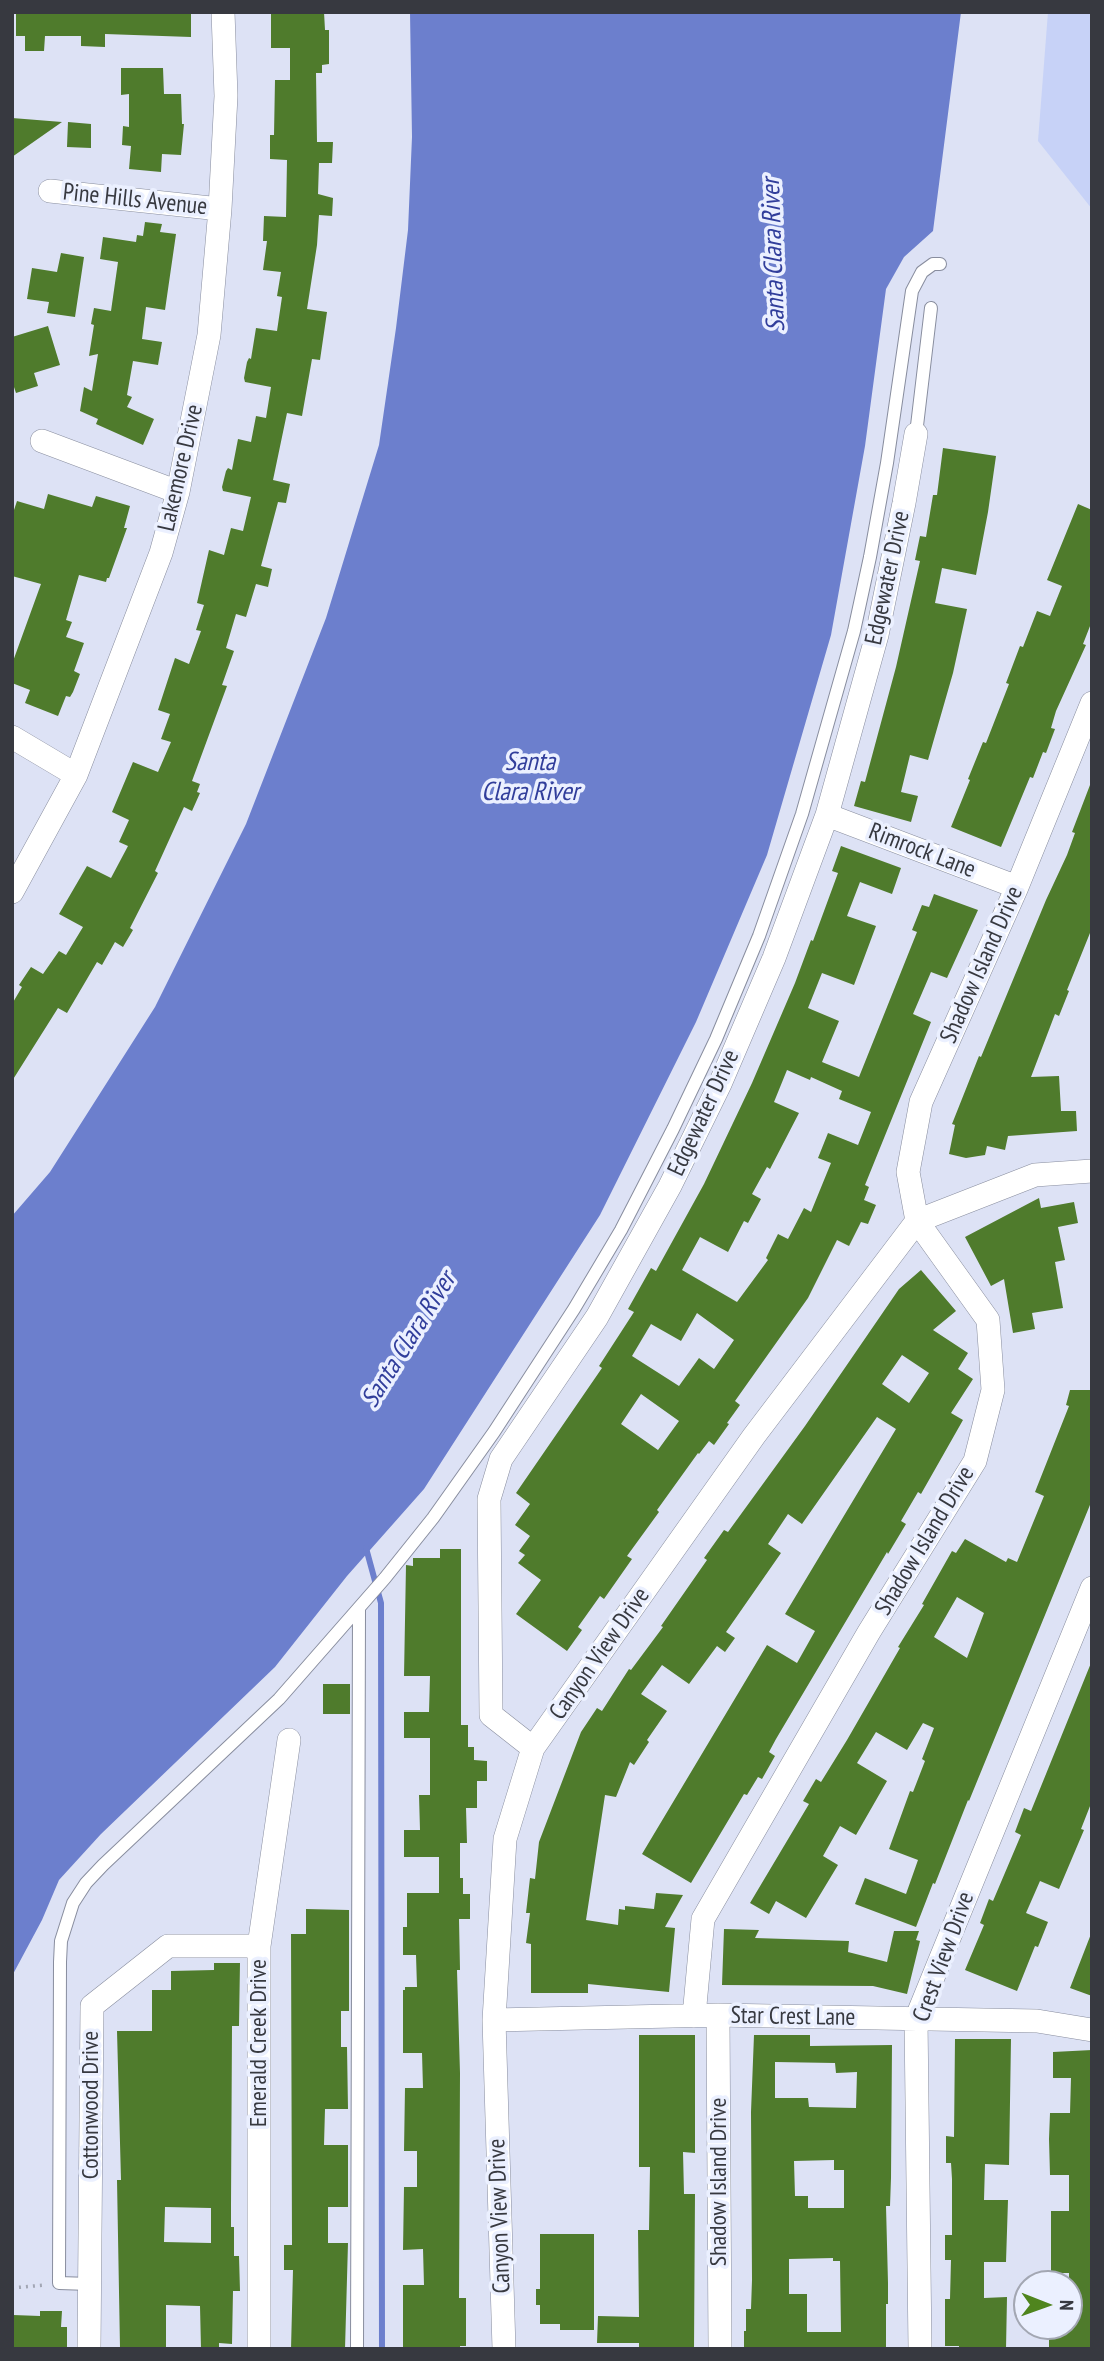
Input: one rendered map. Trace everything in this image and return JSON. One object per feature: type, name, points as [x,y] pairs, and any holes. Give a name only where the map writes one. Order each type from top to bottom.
[{"type":"street","name":"Lakemore Drive","points":[[12,892],[76,775],[161,553],[178,492],[209,335],[226,96],[223,12]]},
{"type":"street","name":"Pine Hills Avenue","points":[[50,191],[220,209]]},
{"type":"street","name":"Edgewater Drive","points":[[533,1748],[491,1715],[489,1499],[501,1459],[597,1317],[670,1186],[720,1084],[774,958],[827,815],[877,635],[905,503],[916,434]]},
{"type":"street","points":[[42,441],[178,492]]},
{"type":"street","name":"Shadow Island Drive","points":[[694,2016],[703,1919],[869,1632],[975,1461],[993,1391],[988,1320],[917,1221],[908,1172],[921,1102],[1017,887],[1092,703]]},
{"type":"street","points":[[12,737],[76,775]]},
{"type":"street","name":"Rimrock Lane","points":[[827,815],[1017,887]]},
{"type":"street","points":[[917,1221],[1035,1175],[1092,1171]]},
{"type":"street","name":"Canyon View Drive","points":[[504,2349],[494,2020],[505,1839],[533,1748],[754,1436],[917,1221]]},
{"type":"street","name":"Crest View Drive","points":[[920,2349],[916,2019],[1092,1588]]},
{"type":"street","name":"Emerald Creek Drive","points":[[259,2349],[259,1945],[289,1740]]},
{"type":"street","name":"Cottonwood Drive","points":[[89,2349],[92,2006],[168,1947],[259,1945]]},
{"type":"street","name":"Shadow Island Drive","points":[[718,2015],[719,2349]]},
{"type":"street","name":"Star Crest Lane","points":[[494,2020],[718,2015],[1037,2021],[1092,2030]]},
{"type":"lane","points":[[90,2284],[59,2283],[60,1962],[61,1941],[73,1903],[86,1883],[103,1865],[279,1699],[398,1562],[495,1432],[621,1230],[674,1129],[716,1039],[759,936],[802,814],[854,631],[870,557],[887,463],[912,291],[922,272],[933,264],[940,264]]},
{"type":"lane","points":[[916,434],[931,308]]},
{"type":"lane","points":[[802,814],[827,815]]},
{"type":"lane","points":[[357,2349],[362,1605]]},
{"type":"path","points":[[12,2288],[59,2283]]},
{"type":"shaded area","points":[[1048,12],[1092,12],[1092,209],[1038,141]]},
{"type":"water","name":"Santa Clara River","points":[[410,12],[961,12],[933,231],[904,257],[886,289],[865,446],[831,635],[767,855],[696,1022],[600,1215],[424,1489],[347,1576],[275,1667],[101,1834],[59,1880],[42,1920],[12,1976],[12,1216],[50,1172],[155,1007],[246,824],[326,618],[379,445],[396,328],[408,230],[412,137]]},
{"type":"building","points":[[16,12],[191,12],[191,37],[105,34],[105,47],[81,46],[81,36],[45,36],[44,51],[25,51],[25,36],[16,36]]},
{"type":"building","points":[[271,12],[324,12],[325,30],[329,30],[329,64],[322,65],[322,73],[316,73],[317,142],[333,142],[332,163],[319,163],[318,194],[333,198],[332,216],[319,215],[307,309],[327,312],[320,360],[312,359],[302,416],[287,413],[273,480],[290,484],[286,503],[278,502],[261,566],[272,569],[268,587],[256,584],[246,617],[236,614],[226,648],[234,651],[222,685],[227,686],[192,781],[200,784],[197,792],[200,793],[192,811],[184,807],[155,871],[158,873],[130,928],[133,930],[123,947],[115,942],[102,965],[97,962],[67,1013],[58,1008],[12,1081],[12,1004],[22,987],[19,985],[31,967],[43,974],[59,951],[66,955],[83,927],[59,914],[87,866],[111,878],[128,846],[119,842],[129,820],[112,812],[133,762],[158,772],[171,742],[161,739],[170,714],[158,710],[175,658],[189,664],[201,631],[196,630],[204,605],[197,603],[209,550],[224,555],[231,528],[243,531],[251,497],[223,491],[222,487],[226,471],[228,468],[232,470],[238,439],[251,442],[256,416],[266,418],[271,387],[245,382],[244,378],[247,362],[251,359],[256,328],[277,331],[282,297],[277,296],[281,272],[263,270],[267,241],[263,241],[264,216],[286,217],[287,160],[270,159],[270,135],[274,135],[275,80],[290,80],[290,48],[271,48]]},
{"type":"building","points":[[121,68],[163,68],[164,94],[181,94],[184,124],[181,155],[162,154],[161,172],[129,169],[131,146],[122,145],[123,126],[129,127],[129,94],[121,95]]},
{"type":"building","points":[[12,118],[62,122],[12,157]]},
{"type":"building","points":[[68,122],[91,124],[91,148],[67,147]]},
{"type":"building","points":[[145,222],[162,224],[160,232],[176,234],[165,310],[146,307],[142,339],[162,342],[158,365],[133,361],[127,395],[132,397],[127,407],[154,419],[143,445],[96,424],[98,419],[80,411],[84,387],[92,391],[98,354],[89,356],[94,308],[111,311],[118,262],[100,259],[103,237],[136,242],[137,235],[143,236]]},
{"type":"building","points":[[61,253],[84,257],[75,317],[47,313],[49,302],[27,299],[32,268],[57,272]]},
{"type":"building","points":[[48,326],[60,365],[34,373],[38,386],[16,393],[12,381],[12,337]]},
{"type":"building","points":[[943,448],[996,456],[976,575],[942,568],[935,603],[967,609],[953,673],[928,760],[910,755],[901,792],[918,796],[911,822],[854,806],[861,781],[865,782],[896,667],[920,561],[915,560],[920,536],[926,537],[933,495],[937,495]]},
{"type":"building","points":[[48,494],[92,507],[96,496],[130,506],[124,528],[127,528],[109,578],[106,582],[79,575],[66,620],[72,622],[66,637],[84,643],[74,671],[80,674],[70,697],[66,696],[58,716],[25,703],[30,690],[12,683],[12,664],[41,584],[12,576],[12,516],[17,501],[44,509]]},
{"type":"building","points":[[1078,504],[1092,510],[1092,621],[1083,644],[1086,645],[1056,711],[1051,728],[1055,729],[1046,753],[1043,752],[1033,778],[1030,777],[1001,847],[951,827],[983,742],[986,743],[1009,684],[1006,683],[1020,646],[1023,647],[1037,611],[1050,616],[1062,586],[1047,580]]},
{"type":"building","points":[[1090,785],[1092,928],[1059,1016],[1055,1014],[1031,1077],[1059,1076],[1061,1111],[1076,1111],[1077,1131],[1008,1136],[1005,1150],[987,1146],[985,1155],[966,1158],[949,1154],[955,1125],[952,1124],[1067,855],[1075,833],[1072,832]]},
{"type":"building","points":[[841,846],[901,868],[892,894],[860,882],[847,916],[876,926],[854,985],[822,973],[808,1008],[839,1021],[822,1062],[859,1077],[917,932],[912,930],[922,905],[929,907],[934,894],[978,910],[947,978],[931,972],[913,1014],[931,1022],[865,1185],[869,1187],[864,1200],[876,1205],[868,1224],[861,1222],[849,1246],[837,1240],[808,1298],[735,1401],[740,1405],[727,1423],[729,1424],[714,1445],[709,1441],[698,1453],[657,1510],[659,1512],[627,1556],[632,1559],[604,1599],[600,1596],[578,1627],[582,1630],[567,1651],[516,1614],[541,1580],[518,1563],[525,1555],[519,1551],[530,1536],[515,1525],[530,1504],[516,1493],[602,1368],[599,1366],[634,1312],[628,1309],[651,1268],[656,1271],[704,1184],[752,1083],[811,940],[813,941],[838,873],[832,871]],"holes":[[[787,1070],[842,1091],[839,1099],[871,1112],[858,1145],[828,1133],[818,1158],[831,1163],[811,1212],[804,1208],[788,1239],[778,1234],[766,1258],[768,1260],[737,1302],[682,1270],[700,1237],[728,1252],[744,1221],[748,1223],[761,1199],[752,1194],[767,1167],[770,1169],[799,1113],[774,1102]],[[697,1313],[734,1340],[714,1369],[699,1358],[679,1386],[632,1356],[651,1324],[681,1341]],[[641,1394],[679,1421],[658,1450],[621,1424]]]},
{"type":"building","points":[[1039,1198],[1041,1208],[1074,1202],[1078,1223],[1058,1227],[1065,1260],[1055,1262],[1063,1308],[1032,1313],[1035,1329],[1013,1333],[1004,1279],[991,1286],[965,1237]]},
{"type":"building","points":[[921,1270],[956,1311],[933,1330],[968,1353],[958,1369],[973,1379],[951,1413],[963,1420],[921,1494],[918,1492],[901,1521],[906,1524],[776,1739],[769,1752],[775,1756],[762,1779],[758,1777],[747,1795],[744,1794],[691,1883],[642,1854],[767,1645],[797,1663],[815,1631],[785,1614],[896,1429],[877,1417],[802,1524],[788,1514],[768,1544],[781,1553],[726,1632],[735,1638],[725,1652],[717,1646],[689,1684],[662,1665],[641,1694],[667,1711],[634,1765],[630,1762],[616,1797],[605,1795],[586,1920],[618,1925],[619,1909],[625,1910],[625,1906],[654,1909],[656,1893],[683,1895],[665,1927],[675,1928],[669,1992],[588,1984],[588,1993],[531,1993],[531,1944],[526,1943],[530,1913],[526,1913],[530,1878],[535,1879],[539,1842],[581,1732],[597,1708],[602,1711],[629,1669],[631,1670],[663,1627],[661,1626],[707,1560],[704,1558],[724,1530],[728,1532],[805,1426],[899,1289]],"holes":[[[902,1355],[929,1373],[909,1403],[882,1384]]]},
{"type":"building","points":[[1070,1390],[1092,1390],[1092,1500],[916,1927],[855,1904],[865,1878],[906,1894],[918,1860],[889,1849],[910,1791],[913,1792],[925,1761],[922,1759],[934,1728],[923,1723],[907,1750],[876,1732],[857,1763],[887,1781],[856,1835],[840,1826],[823,1856],[838,1865],[806,1918],[776,1901],[769,1914],[750,1903],[809,1804],[803,1801],[816,1779],[821,1782],[847,1740],[952,1551],[956,1553],[965,1539],[1006,1562],[1008,1558],[1017,1562],[1044,1496],[1035,1492],[1069,1406],[1066,1405]],"holes":[[[957,1597],[984,1613],[967,1658],[934,1637]]]},
{"type":"building","points":[[440,1549],[461,1549],[461,1725],[468,1725],[468,1747],[474,1747],[474,1760],[487,1761],[487,1781],[477,1781],[477,1808],[466,1808],[467,1843],[460,1843],[460,1878],[463,1878],[463,1894],[470,1894],[470,1919],[459,1919],[460,1970],[457,1970],[460,2073],[459,2298],[466,2298],[466,2346],[460,2346],[460,2349],[403,2347],[403,2285],[424,2285],[423,2249],[403,2250],[404,2187],[417,2187],[417,2151],[404,2151],[405,2088],[423,2088],[422,2053],[403,2053],[403,1990],[405,1987],[417,1987],[416,1955],[403,1955],[403,1927],[407,1927],[407,1893],[439,1893],[439,1857],[404,1857],[404,1830],[420,1830],[419,1795],[430,1795],[430,1738],[404,1738],[404,1712],[429,1712],[430,1676],[404,1676],[406,1565],[413,1566],[413,1558],[440,1558]]},
{"type":"building","points":[[1091,1663],[1092,1801],[1081,1829],[1084,1830],[1059,1889],[1040,1881],[1026,1913],[1048,1922],[1017,1991],[965,1970],[984,1925],[980,1923],[989,1899],[993,1901],[1021,1835],[1015,1832],[1024,1808],[1031,1811]]},
{"type":"building","points":[[323,1684],[350,1684],[350,1714],[323,1714]]},
{"type":"building","points":[[306,1909],[349,1910],[349,2011],[341,2011],[341,2047],[347,2047],[348,2109],[325,2109],[324,2145],[348,2145],[348,2207],[328,2207],[328,2243],[348,2243],[345,2349],[291,2349],[293,2270],[284,2270],[284,2245],[292,2245],[291,1934],[306,1934]]},
{"type":"building","points":[[724,1929],[759,1930],[755,1938],[849,1941],[848,1952],[887,1962],[894,1931],[919,1931],[916,1940],[920,1941],[907,1994],[873,1986],[722,1985]]},
{"type":"building","points":[[1092,1935],[1092,1996],[1070,1988]]},
{"type":"building","points":[[214,1963],[240,1963],[239,2026],[232,2026],[231,2227],[234,2227],[234,2256],[239,2256],[240,2291],[233,2291],[232,2344],[219,2343],[219,2349],[201,2349],[200,2306],[166,2305],[166,2349],[120,2348],[117,2180],[121,2180],[117,2031],[152,2031],[152,1990],[171,1990],[171,1971],[214,1970]],"holes":[[[165,2207],[211,2208],[211,2243],[164,2242]]]},
{"type":"building","points":[[639,2035],[695,2035],[695,2153],[683,2152],[684,2194],[695,2194],[694,2349],[639,2349],[639,2343],[597,2343],[598,2316],[639,2317],[638,2230],[649,2230],[650,2167],[639,2167]]},
{"type":"building","points":[[754,2035],[810,2035],[810,2046],[892,2045],[890,2206],[886,2206],[886,2349],[744,2349],[746,2309],[751,2309],[752,2280],[751,2112]],"holes":[[[775,2062],[835,2063],[836,2073],[857,2072],[856,2108],[809,2107],[808,2098],[775,2098]],[[834,2160],[834,2170],[844,2170],[844,2208],[808,2208],[808,2196],[795,2196],[794,2161]],[[833,2258],[833,2261],[840,2261],[841,2332],[807,2332],[807,2294],[789,2294],[789,2259]]]},
{"type":"building","points":[[955,2039],[1011,2039],[1009,2165],[985,2164],[984,2200],[1008,2200],[1006,2262],[984,2262],[984,2298],[1007,2297],[1006,2349],[959,2349],[959,2346],[945,2346],[945,2299],[950,2299],[951,2260],[945,2260],[945,2235],[952,2235],[952,2179],[951,2163],[946,2163],[946,2136],[954,2137]]},
{"type":"building","points":[[1092,2050],[1092,2349],[1049,2349],[1049,2340],[1083,2340],[1083,2270],[1051,2270],[1051,2211],[1069,2211],[1069,2175],[1050,2175],[1050,2113],[1070,2113],[1071,2078],[1053,2078],[1053,2052]]},
{"type":"building","points":[[540,2234],[594,2234],[594,2330],[560,2330],[560,2324],[540,2324],[540,2305],[536,2305],[536,2289],[540,2289]]},
{"type":"building","points":[[40,2311],[62,2311],[61,2327],[67,2327],[67,2349],[12,2349],[13,2315],[40,2316]]},
{"type":"waterway","points":[[366,1548],[381,1603],[382,2349]]}]
